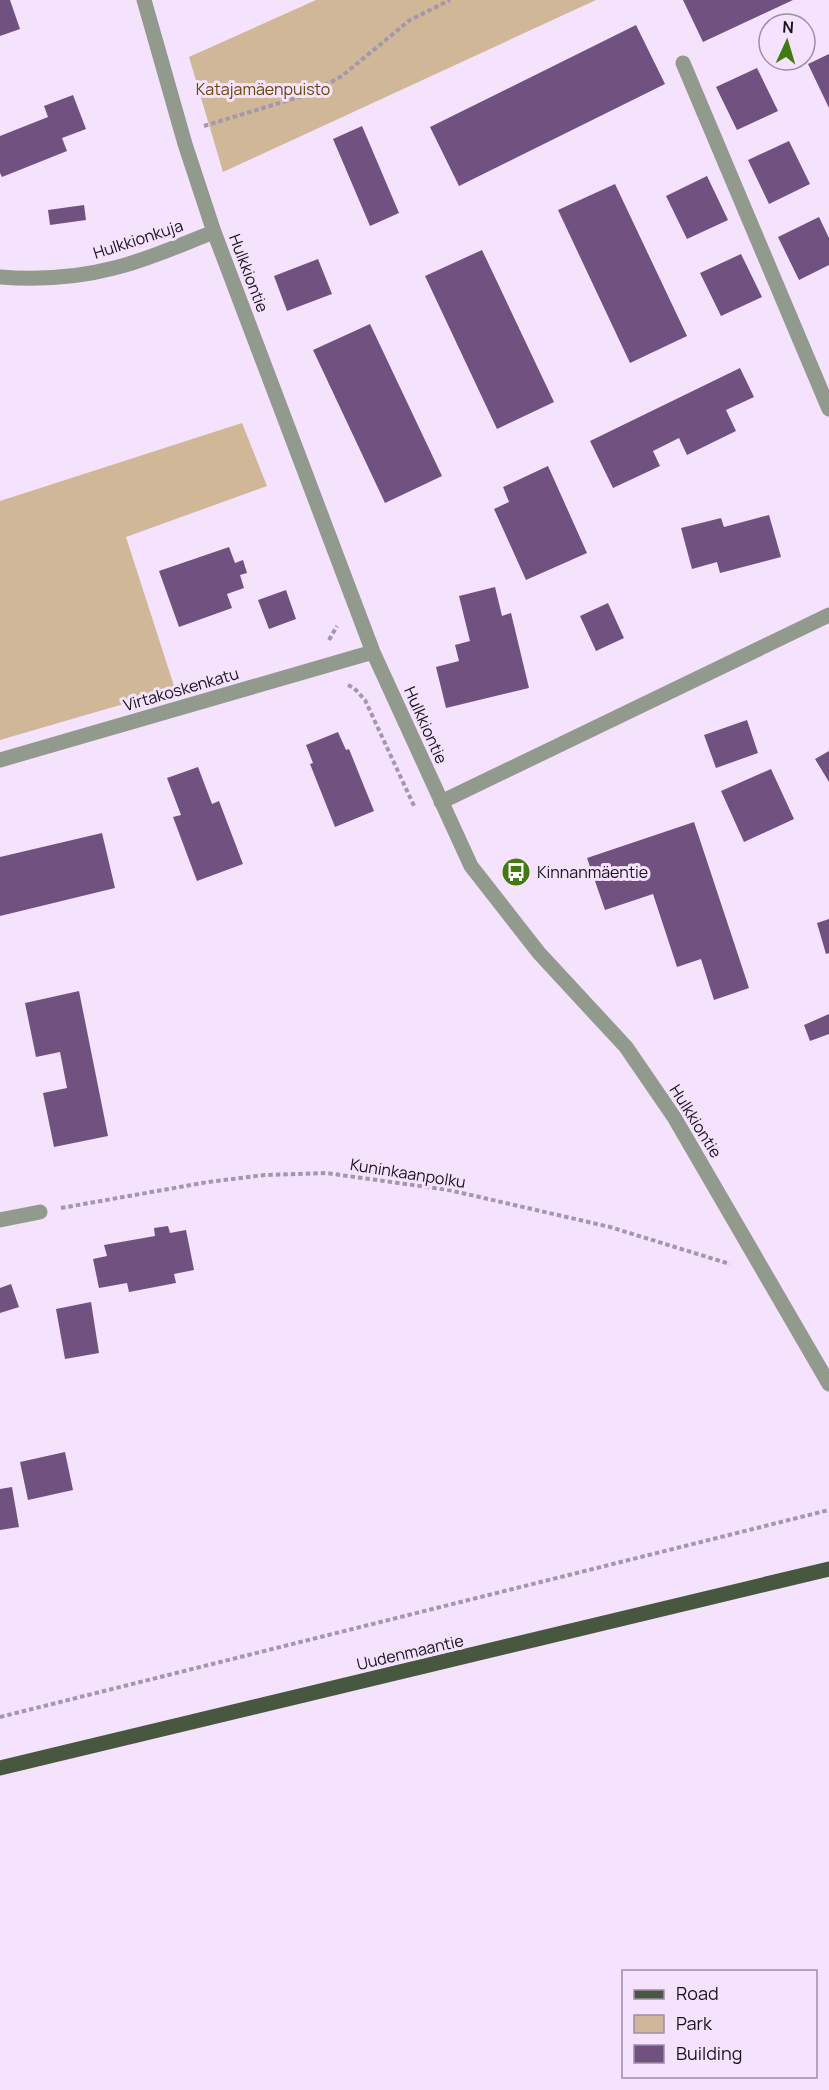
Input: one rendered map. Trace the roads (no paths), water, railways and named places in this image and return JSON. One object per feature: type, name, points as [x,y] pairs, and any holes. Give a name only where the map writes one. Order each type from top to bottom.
[{"type":"main road","name":"Uudenmaantie","points":[[0,1768],[829,1569]]},
{"type":"street","name":"Hulkkiontie","points":[[144,0],[182,133],[214,232],[373,652],[471,866],[539,953],[626,1047],[662,1099],[829,1384]]},
{"type":"street","points":[[683,63],[829,409]]},
{"type":"street","name":"Hulkkionkuja","points":[[0,277],[60,278],[90,274],[117,268],[214,232]]},
{"type":"street","points":[[441,802],[829,615]]},
{"type":"street","name":"Virtakoskenkatu","points":[[0,760],[373,652]]},
{"type":"street","points":[[0,1220],[40,1212]]},
{"type":"place","name":"Kinnanmäentie","points":[[516,872]]},
{"type":"park label","name":"Katajamäenpuisto","points":[[263,89]]}]
